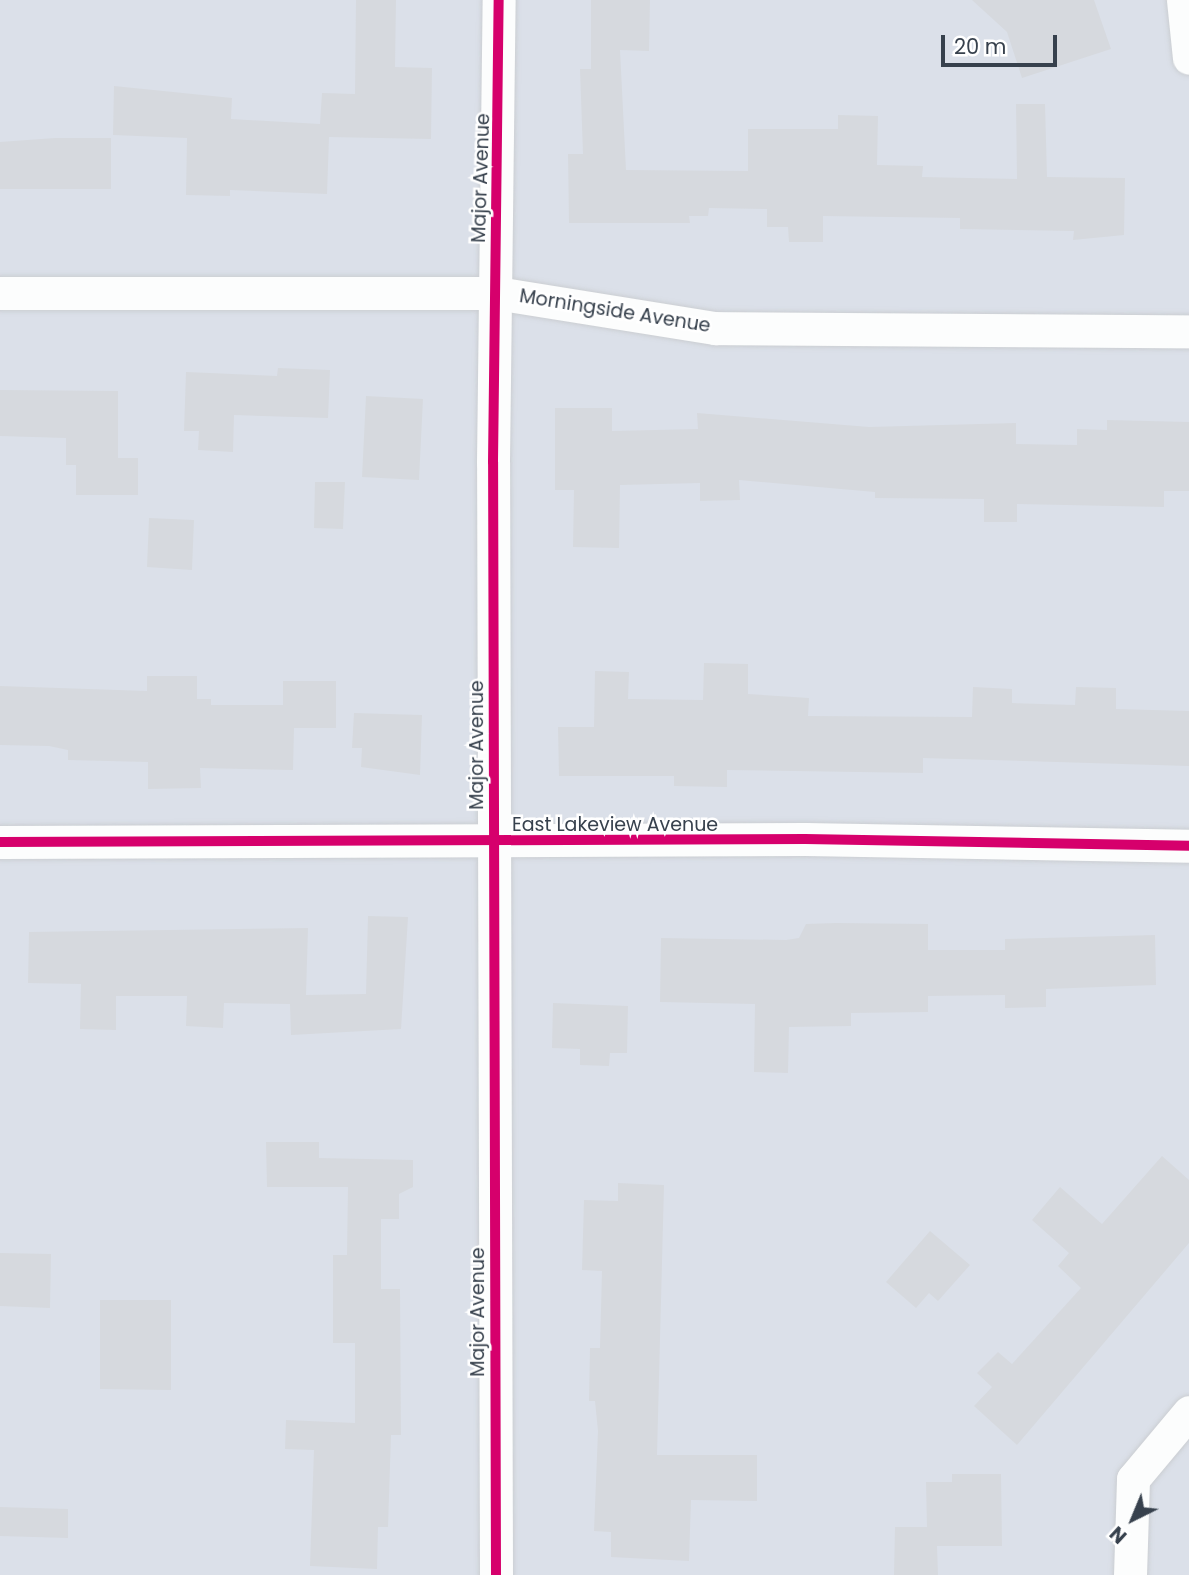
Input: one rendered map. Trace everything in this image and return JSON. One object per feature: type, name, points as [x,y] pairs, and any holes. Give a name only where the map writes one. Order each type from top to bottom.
[{"type":"street","name":"Major Avenue","points":[[496,1575],[494,844],[499,0]]},
{"type":"street","points":[[1182,0],[1189,58]]},
{"type":"street","name":"Morningside Avenue","points":[[0,293],[496,293],[715,328],[1189,331]]},
{"type":"street","name":"East Lakeview Avenue","points":[[0,842],[494,844],[805,839],[1189,846]]},
{"type":"street","points":[[1130,1575],[1132,1479],[1189,1412]]},
{"type":"shaded area","points":[[0,0],[1189,0],[1189,1575],[0,1575]]},
{"type":"building","points":[[356,0],[396,0],[395,67],[432,68],[431,139],[329,137],[327,194],[230,190],[230,196],[186,195],[187,138],[113,135],[114,86],[232,98],[231,119],[320,124],[322,93],[355,94]]},
{"type":"building","points":[[591,0],[650,0],[649,51],[620,50],[626,170],[748,171],[748,129],[838,129],[838,115],[878,116],[877,165],[923,166],[922,177],[1017,179],[1016,104],[1045,104],[1047,177],[1125,178],[1124,235],[1073,240],[1074,231],[960,229],[960,218],[823,216],[823,242],[789,242],[788,227],[767,227],[767,209],[709,208],[708,216],[689,216],[690,223],[569,223],[568,154],[583,154],[580,69],[591,69]]},
{"type":"building","points":[[972,0],[1094,0],[1111,49],[1022,78],[1007,32]]},
{"type":"building","points":[[111,138],[111,189],[0,189],[0,142]]},
{"type":"building","points":[[278,368],[330,370],[328,418],[234,415],[233,452],[198,450],[199,431],[184,431],[186,372],[277,376]]},
{"type":"building","points":[[0,390],[118,391],[118,458],[138,458],[138,495],[76,495],[76,465],[66,465],[66,438],[0,436]]},
{"type":"building","points":[[366,396],[423,399],[419,480],[362,477]]},
{"type":"building","points":[[555,408],[612,408],[612,431],[698,429],[697,413],[869,427],[1016,423],[1016,444],[1077,445],[1077,429],[1107,430],[1107,420],[1189,422],[1189,491],[1164,491],[1164,507],[1017,504],[1017,522],[984,522],[984,499],[875,498],[875,492],[739,480],[740,500],[700,501],[700,483],[620,485],[619,548],[573,547],[574,490],[555,490]]},
{"type":"building","points":[[315,482],[345,482],[343,529],[314,528]]},
{"type":"building","points":[[149,518],[194,520],[192,570],[147,567]]},
{"type":"building","points":[[704,663],[748,664],[748,694],[809,698],[808,716],[972,717],[973,687],[1012,689],[1012,703],[1075,705],[1076,687],[1116,688],[1116,709],[1189,711],[1189,766],[923,758],[923,773],[727,770],[727,787],[674,786],[674,776],[559,776],[558,727],[594,727],[595,671],[629,672],[628,699],[703,700]]},
{"type":"building","points":[[147,676],[197,676],[197,699],[211,699],[211,705],[283,705],[283,681],[336,681],[336,728],[294,728],[293,770],[200,768],[201,788],[148,789],[148,762],[68,760],[68,750],[49,746],[0,745],[0,686],[147,691]]},
{"type":"building","points":[[354,713],[422,715],[420,775],[361,767],[362,748],[352,748]]},
{"type":"building","points":[[368,916],[408,917],[401,1029],[291,1035],[290,1004],[224,1003],[223,1028],[186,1026],[187,996],[116,996],[116,1030],[80,1029],[81,984],[28,983],[29,932],[308,928],[306,995],[366,994]]},
{"type":"building","points":[[806,924],[928,924],[928,950],[1005,950],[1005,939],[1155,935],[1156,985],[1046,989],[1046,1007],[1005,1008],[1005,995],[928,996],[928,1012],[851,1013],[851,1026],[789,1027],[788,1073],[754,1072],[755,1004],[660,1002],[661,938],[786,940],[799,938]]},
{"type":"building","points":[[553,1003],[628,1006],[627,1053],[610,1053],[609,1066],[580,1065],[580,1049],[552,1048]]},
{"type":"building","points":[[266,1142],[319,1142],[319,1158],[413,1160],[413,1187],[399,1194],[399,1219],[381,1219],[381,1289],[400,1289],[401,1435],[391,1435],[388,1527],[378,1527],[377,1569],[310,1566],[314,1450],[285,1449],[286,1420],[355,1423],[355,1343],[333,1343],[333,1255],[347,1255],[348,1187],[267,1187]]},
{"type":"building","points":[[1162,1156],[1189,1180],[1189,1243],[1017,1445],[974,1406],[992,1387],[977,1373],[998,1352],[1012,1364],[1081,1288],[1058,1266],[1069,1253],[1032,1220],[1060,1187],[1102,1224]]},
{"type":"building","points":[[618,1183],[664,1185],[657,1455],[757,1455],[757,1501],[691,1500],[689,1561],[611,1557],[611,1532],[594,1531],[598,1431],[595,1401],[589,1401],[590,1348],[600,1348],[602,1271],[582,1270],[584,1200],[618,1201]]},
{"type":"building","points":[[930,1231],[970,1265],[938,1301],[929,1293],[916,1308],[886,1282]]},
{"type":"building","points":[[0,1253],[51,1254],[50,1308],[0,1306]]},
{"type":"building","points":[[100,1300],[171,1300],[171,1390],[100,1389]]},
{"type":"building","points":[[952,1474],[1001,1474],[1002,1546],[937,1546],[938,1575],[894,1575],[895,1527],[927,1527],[926,1482],[952,1482]]},
{"type":"building","points":[[0,1507],[68,1509],[68,1538],[0,1536]]},
{"type":"cycle path","points":[[496,1575],[493,462],[499,0]]},
{"type":"cycle path","points":[[0,842],[805,839],[1189,846]]}]
